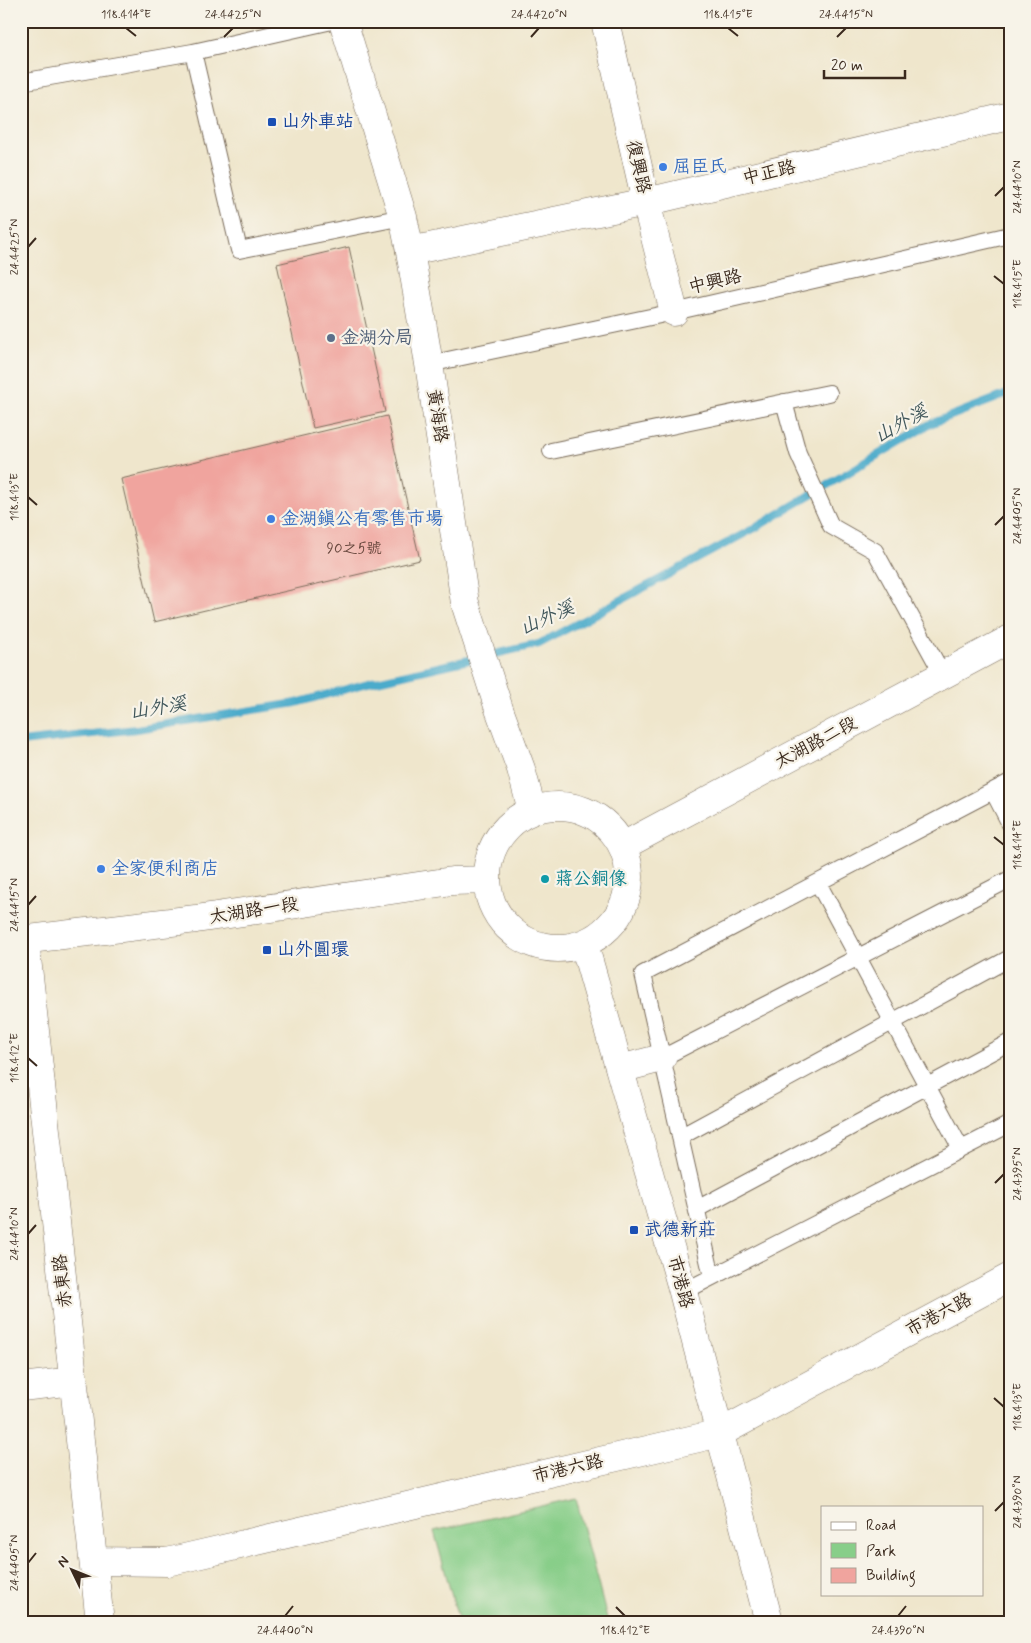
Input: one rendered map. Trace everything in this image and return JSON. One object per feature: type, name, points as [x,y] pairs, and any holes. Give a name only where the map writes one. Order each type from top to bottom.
[{"type":"street","name":"黃海路","points":[[343,21],[403,217],[429,364],[465,603],[499,709],[521,769],[532,810]]},
{"type":"street","name":"復興路","points":[[605,21],[646,202],[674,312]]},
{"type":"street","name":"中正路","points":[[410,251],[646,202],[1010,116]]},
{"type":"street","name":"太湖路二段","points":[[623,846],[1010,639]]},
{"type":"street","points":[[553,806],[574,807],[594,815],[611,828],[623,846],[629,868],[628,892],[619,914],[604,931],[584,944],[562,949],[547,948],[539,947],[518,938],[501,922],[490,902],[486,880],[488,858],[498,838],[512,822],[532,810],[553,806]]},
{"type":"street","name":"太湖路一段","points":[[23,940],[196,919],[452,881],[486,880]]},
{"type":"street","name":"赤東路","points":[[23,940],[100,1622]]},
{"type":"street","name":"市港路","points":[[584,944],[683,1292],[770,1622]]},
{"type":"street","points":[[620,1069],[662,1058]]},
{"type":"street","name":"市港六路","points":[[94,1561],[168,1562],[720,1433],[1010,1277]]},
{"type":"street","points":[[21,1387],[74,1381]]},
{"type":"lane","points":[[21,82],[193,52],[332,21]]},
{"type":"lane","points":[[193,52],[239,250],[403,217]]},
{"type":"lane","name":"中興路","points":[[429,364],[674,312],[1010,236]]},
{"type":"lane","points":[[551,451],[830,393]]},
{"type":"lane","points":[[784,402],[798,453],[831,526],[875,551],[943,675]]},
{"type":"lane","points":[[712,1277],[643,974],[1010,782]]},
{"type":"lane","points":[[992,791],[1010,824]]},
{"type":"lane","points":[[662,1058],[1010,879]]},
{"type":"lane","points":[[818,883],[961,1149]]},
{"type":"lane","points":[[680,1137],[1010,958]]},
{"type":"lane","points":[[697,1209],[1010,1042]]},
{"type":"lane","points":[[683,1292],[1010,1124]]},
{"type":"green space","points":[[576,1498],[608,1622],[459,1622],[434,1531]]},
{"type":"building","name":"金湖分局","points":[[349,247],[385,412],[313,428],[277,264]]},
{"type":"building","name":"金湖鎮公有零售市場","points":[[387,416],[420,560],[154,622],[121,479]]},
{"type":"waterway","name":"山外溪","points":[[21,742],[137,729],[296,703],[368,683],[539,644],[755,528],[930,424],[1010,393]]},
{"type":"place","name":"山外車站","points":[[272,122]]},
{"type":"place","name":"屈臣氏","points":[[663,167]]},
{"type":"place","name":"金湖分局","points":[[331,338]]},
{"type":"place","name":"金湖鎮公有零售市場","points":[[271,519]]},
{"type":"place","name":"全家便利商店","points":[[101,869]]},
{"type":"place","name":"蔣公銅像","points":[[545,879]]},
{"type":"place","name":"山外圓環","points":[[267,950]]},
{"type":"place","name":"武德新莊","points":[[634,1230]]}]
